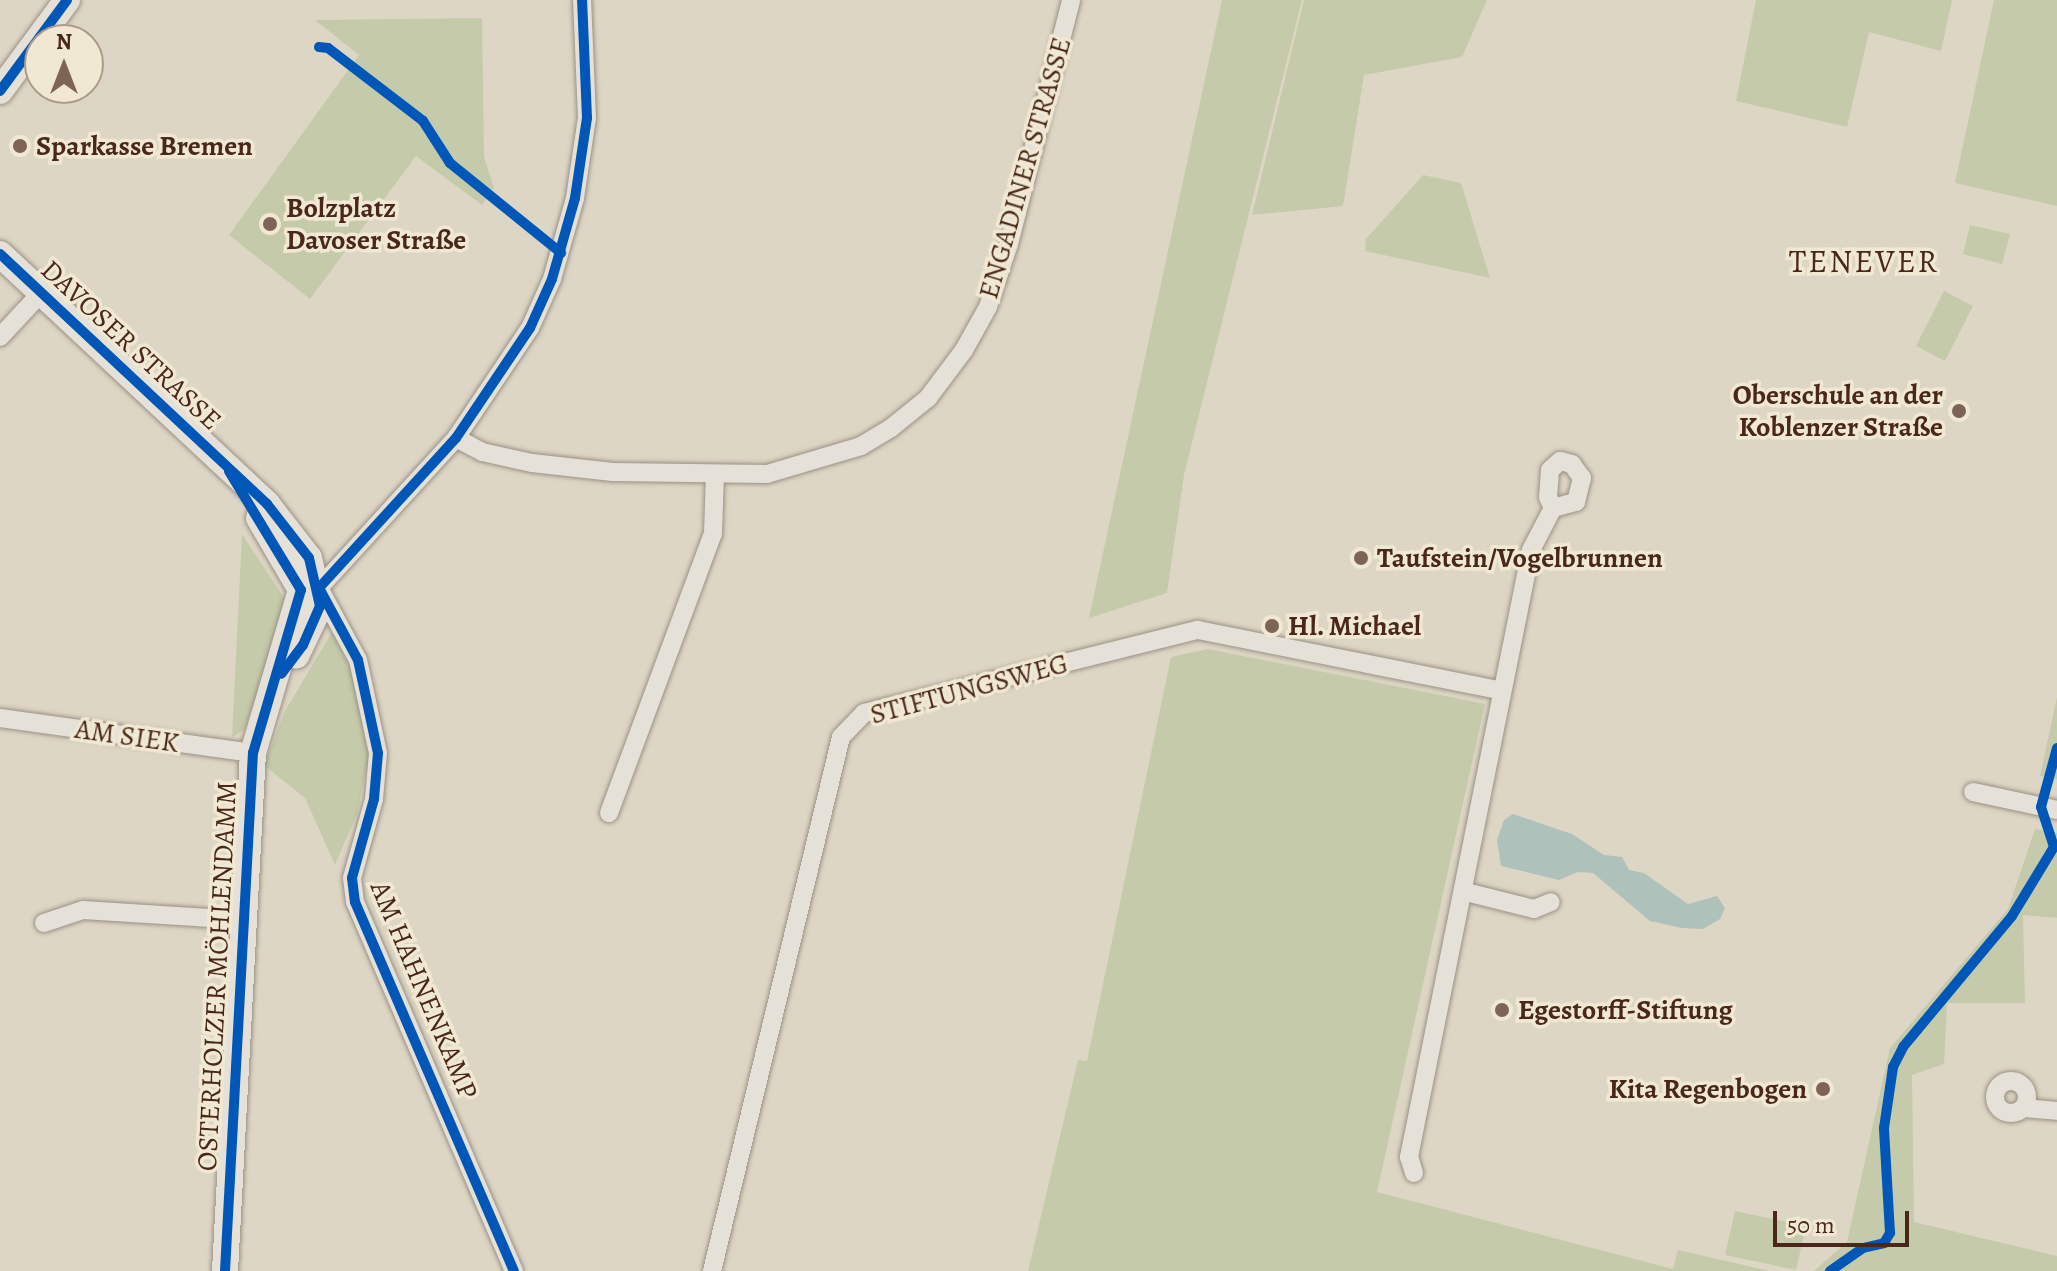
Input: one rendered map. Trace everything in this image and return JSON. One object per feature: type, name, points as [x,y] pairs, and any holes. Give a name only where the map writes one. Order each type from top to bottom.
[{"type":"main road","points":[[0,91],[67,0]]},
{"type":"main road","name":"DAVOSER STRASSE","points":[[0,254],[284,525],[309,558],[310,589]]},
{"type":"main road","name":"OSTERHOLZER MÖHLENDAMM","points":[[225,1271],[253,753],[271,686],[303,645],[320,606],[310,589]]},
{"type":"street","points":[[310,589],[456,438],[530,328],[567,230],[587,118],[582,0]]},
{"type":"street","name":"ENGADINER STRASSE","points":[[456,438],[482,452],[532,463],[715,474],[767,474],[861,446],[928,398],[964,350],[988,307],[1009,244],[1071,0]]},
{"type":"street","points":[[0,337],[41,293]]},
{"type":"street","points":[[609,813],[713,534],[715,474]]},
{"type":"street","points":[[1414,1173],[1409,1157],[1466,892],[1531,550],[1553,508]]},
{"type":"street","name":"AM HAHNENKAMP","points":[[310,589],[341,620],[358,660],[378,753],[376,787],[352,878],[355,902],[514,1271]]},
{"type":"street","name":"STIFTUNGSWEG","points":[[712,1271],[841,737],[864,713],[1198,630],[1502,691]]},
{"type":"street","name":"AM SIEK","points":[[0,718],[253,753]]},
{"type":"street","points":[[1973,792],[2057,810]]},
{"type":"street","points":[[1466,892],[1534,909],[1551,902]]},
{"type":"street","points":[[44,923],[83,910],[244,920]]},
{"type":"street","points":[[2024,1108],[2057,1111]]},
{"type":"green space","points":[[1222,0],[1302,0],[1184,475],[1167,593],[1089,618]]},
{"type":"green space","points":[[1304,0],[1487,0],[1462,57],[1364,75],[1343,206],[1252,215]]},
{"type":"green space","points":[[1756,0],[1952,0],[1941,51],[1869,32],[1847,127],[1736,101]]},
{"type":"green space","points":[[1994,0],[2057,0],[2057,206],[1955,183]]},
{"type":"green space","points":[[482,18],[484,157],[494,188],[482,205],[416,156],[310,299],[229,235],[359,55],[315,20]]},
{"type":"green space","points":[[1423,175],[1461,183],[1490,278],[1365,251],[1366,239]]},
{"type":"green space","points":[[1970,225],[2010,234],[2002,264],[1963,254]]},
{"type":"green space","points":[[1944,291],[1973,306],[1945,361],[1916,346]]},
{"type":"green space","points":[[242,534],[292,610],[244,730],[232,737]]},
{"type":"green space","points":[[332,632],[353,675],[369,757],[357,814],[335,865],[305,798],[264,765],[285,711]]},
{"type":"green space","points":[[1208,649],[1485,704],[1377,1192],[1673,1269],[1678,1250],[1770,1271],[1028,1271],[1078,1060],[1087,1061],[1171,657]]},
{"type":"green space","points":[[2057,697],[2057,779],[2040,776]]},
{"type":"green space","points":[[2035,829],[2057,833],[2057,918],[2023,915],[2025,1003],[1947,1003],[1944,1064],[1912,1075],[1914,1222],[2057,1256],[2057,1271],[1814,1271],[1847,1242],[1890,1048],[2008,909]]},
{"type":"green space","points":[[1735,1211],[1806,1226],[1796,1270],[1725,1255]]},
{"type":"water","points":[[1513,814],[1572,834],[1604,855],[1622,857],[1629,870],[1644,873],[1688,904],[1717,896],[1725,908],[1720,919],[1703,929],[1650,921],[1593,873],[1578,872],[1559,880],[1501,866],[1497,840],[1504,820]]},
{"type":"cycle path","points":[[0,91],[67,0]]},
{"type":"cycle path","points":[[319,588],[456,438],[530,328],[552,279],[575,198],[587,118],[582,0]]},
{"type":"cycle path","points":[[319,47],[328,48],[423,121],[450,163],[561,253]]},
{"type":"cycle path","points":[[0,254],[267,504],[309,558],[320,606],[303,645],[281,674]]},
{"type":"cycle path","points":[[225,1271],[253,753],[301,590],[229,471]]},
{"type":"cycle path","points":[[319,588],[358,660],[378,753],[374,799],[352,878],[355,902],[514,1271]]},
{"type":"cycle path","points":[[1830,1271],[1863,1248],[1884,1243],[1890,1233],[1884,1128],[1893,1067],[1903,1047],[2012,916],[2054,847],[2041,807],[2057,748]]},
{"type":"place","name":"Sparkasse Bremen","points":[[20,146]]},
{"type":"place","name":"Bolzplatz Davoser Straße","points":[[270,224]]},
{"type":"place","name":"Oberschule an der Koblenzer Straße","points":[[1959,411]]},
{"type":"place","name":"Taufstein/Vogelbrunnen","points":[[1361,558]]},
{"type":"place","name":"Hl. Michael","points":[[1272,626]]},
{"type":"place","name":"Egestorff-Stiftung","points":[[1502,1010]]},
{"type":"place","name":"Kita Regenbogen","points":[[1823,1089]]},
{"type":"district","name":"TENEVER","points":[[1864,261]]}]
